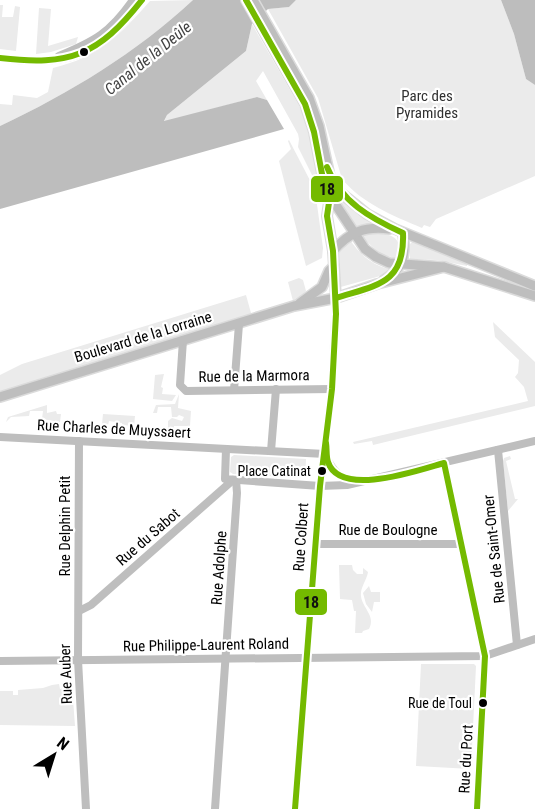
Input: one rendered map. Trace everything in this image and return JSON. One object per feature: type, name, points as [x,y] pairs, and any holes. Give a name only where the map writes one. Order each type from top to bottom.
[{"type":"main road","points":[[246,0],[309,98],[319,126],[328,168],[333,182],[341,193],[360,210],[399,231],[535,286]]},
{"type":"main road","points":[[253,0],[305,104],[314,132],[323,179],[330,196],[353,233],[370,254],[401,264],[444,267],[535,296]]},
{"type":"main road","name":"Rue Colbert","points":[[330,196],[327,216],[333,251],[336,298]]},
{"type":"main road","points":[[333,251],[353,233],[371,228],[399,231]]},
{"type":"main road","points":[[399,231],[405,248],[401,264]]},
{"type":"main road","name":"Boulevard de la Lorraine","points":[[377,284],[393,275],[401,264]]},
{"type":"main road","name":"Boulevard de la Lorraine","points":[[294,306],[322,288],[329,271],[334,266]]},
{"type":"main road","name":"Boulevard de la Lorraine","points":[[0,397],[294,306],[336,298],[377,284],[444,267]]},
{"type":"street","points":[[47,62],[100,37],[117,22],[133,0]]},
{"type":"street","points":[[0,58],[47,62],[76,56],[97,46],[116,32],[142,0]]},
{"type":"street","name":"Rue Colbert","points":[[295,809],[320,486],[332,389],[336,298]]},
{"type":"street","points":[[234,390],[239,324]]},
{"type":"street","name":"Rue de la Marmora","points":[[183,340],[180,385],[186,391],[332,389]]},
{"type":"street","points":[[272,451],[276,389]]},
{"type":"street","name":"Rue Charles de Muyssaert","points":[[0,437],[226,449]]},
{"type":"street","name":"Rue Delphin Petit","points":[[79,441],[79,611]]},
{"type":"street","points":[[372,480],[351,480],[342,477],[331,467],[325,454],[226,449],[225,479],[320,486],[347,485],[372,480],[535,441]]},
{"type":"street","name":"Rue de Saint-Omer","points":[[498,450],[517,645]]},
{"type":"street","name":"Rue du Port","points":[[444,463],[485,656],[477,809]]},
{"type":"street","name":"Rue du Sabot","points":[[79,611],[91,605],[234,480]]},
{"type":"street","name":"Rue Adolphe","points":[[215,809],[237,493],[234,480]]},
{"type":"street","name":"Rue de Boulogne","points":[[315,544],[460,544]]},
{"type":"street","name":"Rue Auber","points":[[79,611],[78,660],[86,809]]},
{"type":"street","points":[[485,656],[535,639]]},
{"type":"street","name":"Rue Philippe-Laurent Roland","points":[[0,661],[485,656]]},
{"type":"green space","points":[[193,0],[149,37],[77,86],[0,126],[0,104],[12,105],[13,95],[37,98],[48,92],[53,68],[83,58],[108,43],[150,1]]},
{"type":"green space","name":"Parc des Pyramides","points":[[296,0],[501,0],[514,34],[526,79],[535,85],[535,176],[436,219],[430,227],[424,225],[422,228],[379,208],[359,195],[342,179],[318,98],[268,9],[289,7]]},
{"type":"green space","points":[[0,5],[3,5],[2,17],[13,17],[15,6],[20,7],[16,51],[0,49]]},
{"type":"green space","points":[[39,8],[51,9],[48,46],[78,37],[76,44],[36,54]]},
{"type":"green space","points":[[252,24],[301,109],[311,142],[318,187],[298,147],[298,134],[263,71],[256,81],[267,100],[257,97],[164,122],[167,115],[246,51]]},
{"type":"green space","points":[[289,140],[315,190],[323,248],[322,258],[306,266],[279,161],[291,149]]},
{"type":"green space","points":[[331,190],[333,190],[376,224],[355,227]]},
{"type":"green space","points":[[372,232],[386,234],[397,241],[399,259],[380,254],[360,235]]},
{"type":"green space","points":[[350,240],[368,259],[392,270],[384,275],[337,288],[339,253]]},
{"type":"green space","points":[[413,241],[467,264],[467,266],[437,260],[410,259],[410,244]]},
{"type":"green space","points":[[299,278],[303,280],[306,291],[299,299],[293,301],[288,282]]},
{"type":"green space","points":[[246,295],[251,313],[248,316],[0,394],[0,375],[22,364]]},
{"type":"green space","points":[[493,322],[535,362],[535,406],[373,445],[372,441],[354,444],[353,442],[528,401],[524,387],[515,377],[518,373],[519,360],[495,337]]},
{"type":"green space","points":[[164,374],[162,394],[176,395],[172,401],[153,399],[155,375]]},
{"type":"green space","points":[[179,394],[178,408],[191,411],[190,426],[168,428],[168,421],[172,418],[182,421],[184,417],[179,415],[172,417],[171,407],[158,407],[157,413],[153,413],[156,405],[175,404]]},
{"type":"green space","points":[[47,405],[47,413],[56,411],[57,414],[61,414],[60,422],[42,419],[43,411],[30,411],[29,416],[11,417],[6,422],[8,417]]},
{"type":"green space","points":[[103,414],[135,416],[134,426],[109,421],[108,425],[102,424]]},
{"type":"green space","points":[[234,455],[306,459],[305,478],[233,474],[230,472],[231,457]]},
{"type":"green space","points":[[510,456],[511,459],[506,461],[515,499],[518,499],[508,511],[503,461],[504,458]]},
{"type":"green space","points":[[339,565],[352,565],[357,574],[363,574],[363,568],[368,572],[361,597],[371,624],[369,629],[362,633],[355,633],[356,611],[354,611],[352,600],[340,599]]},
{"type":"green space","points":[[369,586],[371,592],[380,592],[380,602],[374,602],[372,612],[366,604],[363,593]]},
{"type":"green space","points":[[421,664],[474,664],[476,666],[471,769],[416,766]]},
{"type":"green space","points":[[59,684],[60,689],[72,686],[75,726],[0,725],[0,691],[13,691],[13,695],[18,695],[18,690]]},
{"type":"water","name":"Canal de la Deûle","points":[[193,0],[296,0],[289,7],[268,9],[252,24],[246,51],[167,115],[164,121],[257,97],[267,100],[284,129],[0,209],[0,126],[77,86],[149,37]]},
{"type":"water","points":[[501,0],[535,0],[535,85],[526,79],[514,34]]},
{"type":"transit line","name":"18","points":[[0,58],[46,60],[81,53],[111,34],[142,0]]},
{"type":"transit line","name":"18","points":[[246,0],[305,104],[314,132],[323,179],[330,196],[327,216],[333,251],[336,314],[332,389],[320,486],[295,809]]},
{"type":"transit line","name":"18","points":[[327,167],[340,190],[358,208],[403,233],[399,263],[386,280],[364,290],[336,298]]},
{"type":"transit line","name":"18","points":[[326,443],[328,462],[335,473],[348,478],[381,479],[444,463],[485,656],[477,809]]},
{"type":"place","name":"Place Catinat","points":[[322,471]]},
{"type":"place","name":"Rue de Toul","points":[[483,703]]}]
